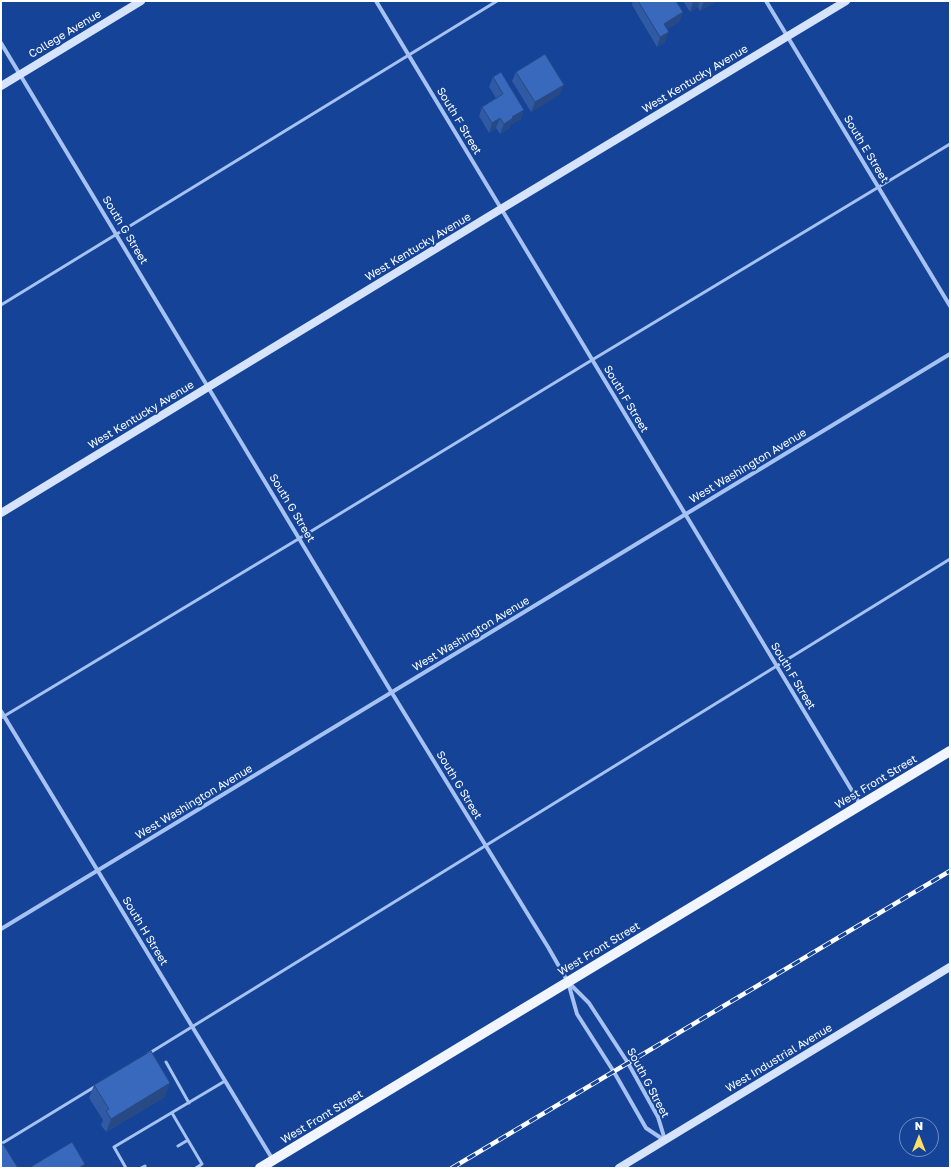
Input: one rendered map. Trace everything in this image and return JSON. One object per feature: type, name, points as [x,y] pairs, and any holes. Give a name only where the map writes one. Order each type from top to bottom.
[{"type":"main road","name":"West Front Street","points":[[260,1168],[950,751]]},
{"type":"street","name":"College Avenue","points":[[1,86],[140,1]]},
{"type":"street","name":"South F Street","points":[[376,1],[860,806]]},
{"type":"street","name":"South E Street","points":[[766,1],[950,306]]},
{"type":"street","name":"West Kentucky Avenue","points":[[1,513],[846,1]]},
{"type":"street","name":"South G Street","points":[[1,43],[568,982],[589,1003],[628,1062],[658,1117],[665,1140]]},
{"type":"street","name":"West Washington Avenue","points":[[1,929],[950,354]]},
{"type":"street","name":"South H Street","points":[[1,711],[3,717],[273,1160]]},
{"type":"street","name":"West Industrial Avenue","points":[[619,1168],[950,967]]},
{"type":"street","name":"South G Street","points":[[568,982],[577,1014],[614,1072],[646,1128],[665,1140]]},
{"type":"lane","points":[[1,305],[497,1]]},
{"type":"lane","points":[[3,717],[950,144]]},
{"type":"lane","points":[[146,1056],[950,559]]},
{"type":"lane","points":[[166,1062],[189,1103]]},
{"type":"lane","points":[[126,1168],[114,1147],[225,1081]]},
{"type":"lane","points":[[1,1144],[100,1084]]},
{"type":"lane","points":[[172,1113],[202,1164],[196,1168]]},
{"type":"lane","points":[[178,1146],[188,1140]]},
{"type":"lane","points":[[141,1168],[145,1166]]},
{"type":"building","points":[[638,1],[676,1],[683,12],[664,24],[669,32],[660,37]]},
{"type":"building","points":[[545,54],[564,85],[535,102],[516,72]]},
{"type":"building","points":[[501,72],[524,110],[504,124],[500,118],[492,123],[482,107],[503,94],[493,77]]},
{"type":"building","points":[[151,1051],[170,1083],[111,1119],[106,1111],[109,1109],[94,1085]]},
{"type":"building","points":[[72,1142],[85,1164],[79,1168],[29,1168]]},
{"type":"building","points":[[3,1144],[18,1168],[1,1168],[1,1145]]},
{"type":"railway","points":[[452,1168],[950,871]]}]
